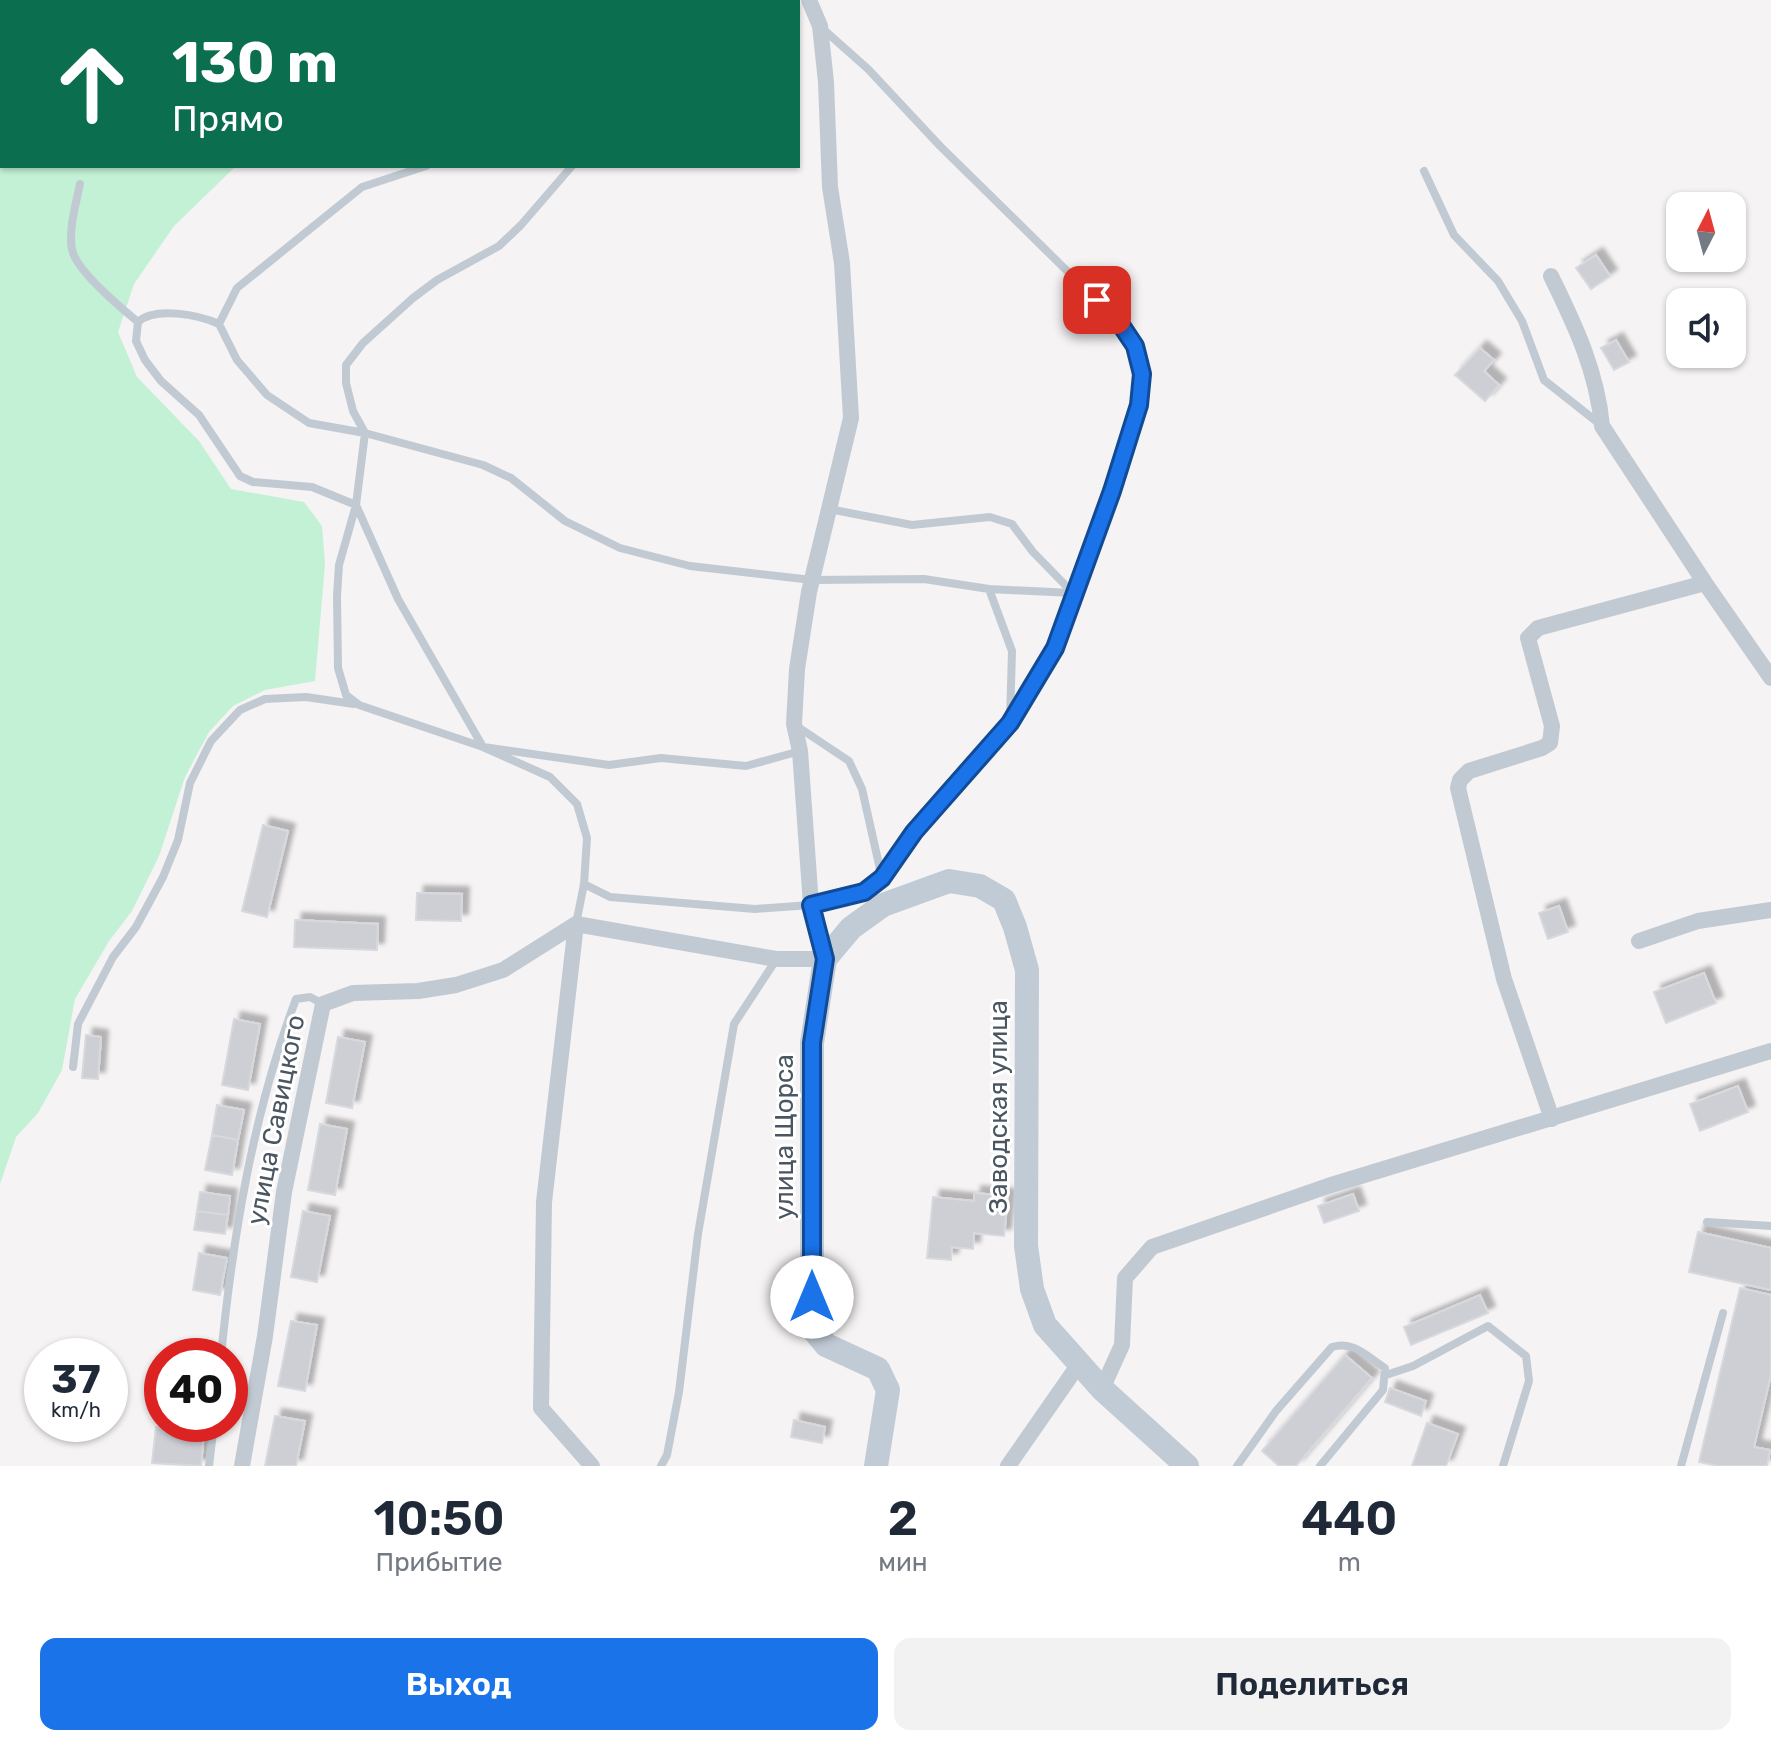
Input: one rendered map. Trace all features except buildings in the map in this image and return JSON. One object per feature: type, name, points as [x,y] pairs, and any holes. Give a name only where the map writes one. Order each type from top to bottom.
[{"type":"street","points":[[592,1466],[541,1408],[544,1202],[576,924],[776,959],[825,959],[811,905],[800,751],[794,724],[797,669],[812,580],[851,418],[842,263],[830,187],[826,82],[820,26],[809,0]]},
{"type":"street","points":[[1551,276],[1591,366],[1599,396],[1602,426],[1771,678]]},
{"type":"street","points":[[1552,1119],[1504,979],[1458,788],[1460,780],[1469,771],[1550,743],[1552,726],[1528,638],[1538,628],[1705,583]]},
{"type":"street","name":"Заводская улица","points":[[825,959],[851,928],[883,905],[949,881],[980,886],[1004,900],[1027,970],[1026,1246],[1032,1289],[1045,1325],[1079,1364],[1187,1466]]},
{"type":"street","points":[[1639,941],[1698,921],[1771,910]]},
{"type":"street","name":"улица Савицкого","points":[[242,1466],[265,1336],[284,1192],[323,1004],[353,993],[418,991],[456,985],[503,970],[576,924]]},
{"type":"street","name":"улица Щорса","points":[[825,959],[812,1043],[812,1328],[826,1345],[878,1369],[883,1379],[888,1390],[876,1466]]},
{"type":"street","points":[[1102,1389],[1122,1345],[1125,1278],[1152,1247],[1328,1186],[1771,1051]]},
{"type":"street","points":[[1008,1466],[1079,1364]]},
{"type":"lane","points":[[584,884],[610,897],[755,909],[811,905],[864,892],[882,878],[914,832],[1010,723],[1055,648],[1112,491],[1139,405],[1142,374],[1135,346],[1119,322],[951,157],[868,69],[820,26]]},
{"type":"lane","points":[[219,324],[237,288],[362,187],[420,168]]},
{"type":"lane","points":[[359,705],[346,695],[338,668],[336,631],[339,565],[356,505],[365,433],[353,411],[346,383],[346,365],[363,343],[437,280],[499,246],[570,168]]},
{"type":"lane","points":[[1424,171],[1454,235],[1498,281],[1522,321],[1544,380],[1602,426]]},
{"type":"lane","points":[[80,184],[72,223],[73,253],[98,287],[138,322]]},
{"type":"lane","points":[[483,747],[398,599],[356,505],[312,487],[253,482],[240,476],[199,415],[161,381],[145,360],[136,341],[138,322],[142,318],[179,313],[200,316],[219,324],[237,360],[267,395],[309,423],[365,433],[483,465],[511,478],[565,521],[620,548],[690,566],[812,580],[924,579],[989,589],[1073,593]]},
{"type":"lane","points":[[828,509],[912,525],[990,517],[1012,524],[1033,552],[1073,593]]},
{"type":"lane","points":[[989,589],[1012,651],[1010,723]]},
{"type":"lane","points":[[73,1067],[78,1024],[113,957],[136,927],[163,877],[178,840],[190,783],[211,741],[240,710],[265,699],[306,697],[359,705],[483,747],[550,777],[577,804],[587,838],[584,884],[576,924]]},
{"type":"lane","points":[[794,724],[849,761],[862,789],[882,878]]},
{"type":"lane","points":[[483,747],[609,765],[661,758],[746,766],[800,751]]},
{"type":"lane","points":[[661,1466],[667,1455],[679,1392],[698,1234],[734,1024],[776,959]]},
{"type":"lane","points":[[223,1338],[243,1186],[260,1114],[296,999],[310,997],[323,1004]]},
{"type":"lane","points":[[1707,1222],[1771,1226]]},
{"type":"lane","points":[[1681,1466],[1723,1313]]},
{"type":"lane","points":[[1386,1375],[1413,1366],[1488,1326],[1526,1356],[1529,1381],[1503,1466]]},
{"type":"lane","points":[[1237,1466],[1276,1411],[1332,1347],[1342,1344],[1352,1346],[1385,1368],[1383,1390],[1320,1466]]},
{"type":"lane","points":[[209,1466],[212,1442]]},
{"type":"green space","points":[[0,168],[234,168],[174,226],[134,284],[118,332],[137,377],[199,441],[231,489],[304,502],[322,526],[325,564],[315,681],[265,690],[233,706],[209,732],[185,777],[159,856],[132,911],[109,941],[75,999],[62,1070],[38,1113],[16,1137],[0,1184]]},
{"type":"route","points":[[812,1297],[812,1043],[825,959],[811,905],[864,892],[882,878],[914,832],[1010,723],[1055,648],[1112,491],[1139,405],[1142,374],[1135,346],[1119,322],[1097,300]]}]
